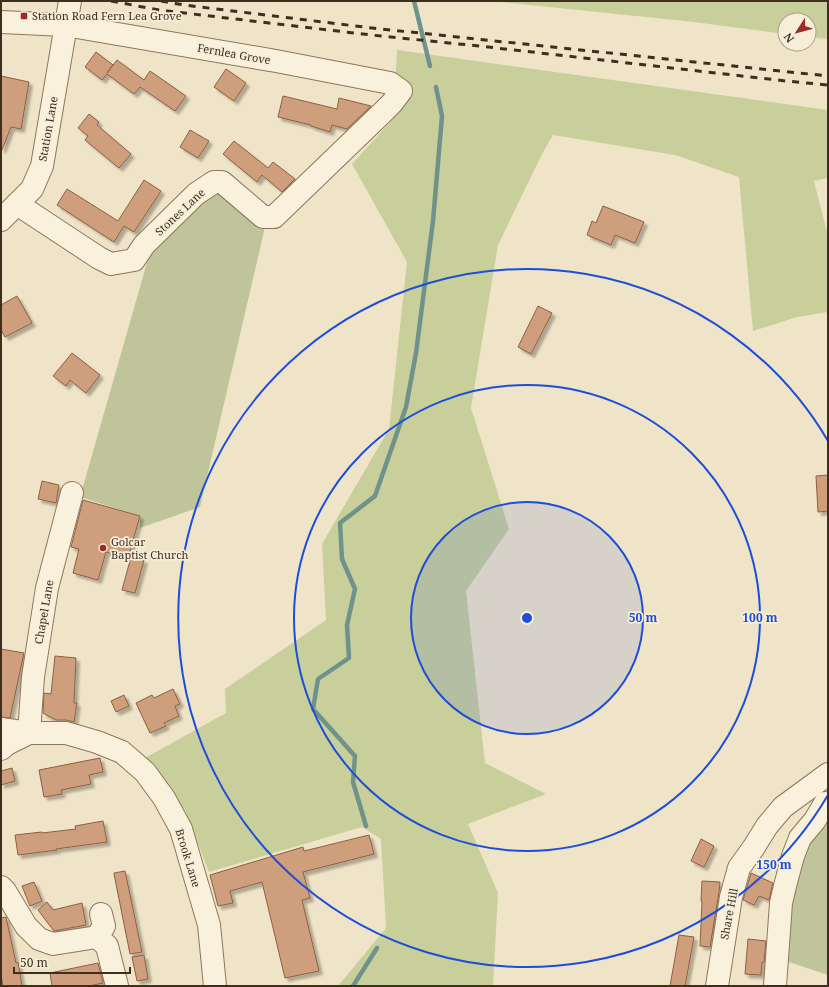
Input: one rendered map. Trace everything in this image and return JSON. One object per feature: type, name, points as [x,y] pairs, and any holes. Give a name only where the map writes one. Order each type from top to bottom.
[{"type":"street","name":"Fernlea Grove","points":[[1,22],[68,13],[269,60],[382,81],[390,83],[401,90]]},
{"type":"street","name":"Station Lane","points":[[1,220],[32,189],[42,166],[68,13]]},
{"type":"street","name":"Stones Lane","points":[[17,204],[99,258],[111,264],[134,260],[144,245],[196,194],[214,182],[222,182],[263,217],[274,217],[383,112],[392,103],[401,90]]},
{"type":"street","name":"Chapel Lane","points":[[29,733],[33,677],[47,588],[72,494]]},
{"type":"street","name":"Brook Lane","points":[[1,729],[29,733],[66,733],[97,742],[122,752],[145,772],[164,798],[180,829],[209,925],[215,986]]},
{"type":"street","points":[[1,749],[7,744],[29,733]]},
{"type":"street","points":[[754,847],[767,826],[783,807],[828,774]]},
{"type":"street","points":[[754,847],[808,806],[827,802]]},
{"type":"street","points":[[775,986],[781,903],[793,856],[800,838],[815,820],[827,802]]},
{"type":"street","name":"Share Hill","points":[[717,986],[731,897],[739,868],[754,847]]},
{"type":"street","points":[[1,887],[5,891],[26,926],[39,940],[53,944],[97,937],[104,926],[101,914]]},
{"type":"street","points":[[97,937],[106,946],[116,986]]},
{"type":"green space","points":[[491,1],[828,1],[828,39],[817,38],[817,12],[777,12],[777,33],[694,22]]},
{"type":"green space","points":[[397,50],[828,110],[828,178],[814,181],[828,236],[828,312],[797,317],[753,331],[739,177],[675,155],[553,135],[542,154],[498,245],[471,408],[509,529],[466,591],[485,763],[546,794],[468,824],[498,893],[493,986],[338,986],[386,928],[381,839],[362,827],[209,872],[185,810],[145,758],[226,713],[225,689],[326,620],[322,544],[389,429],[407,262],[352,164],[393,119]]},
{"type":"green space","points":[[223,189],[265,227],[200,507],[140,528],[140,516],[80,497],[148,259],[163,236],[201,200]]},
{"type":"green space","points":[[828,817],[828,975],[786,961],[794,882],[803,851]]},
{"type":"building","points":[[96,52],[113,65],[107,73],[117,60],[144,80],[150,71],[186,96],[175,111],[140,87],[134,94],[107,74],[102,80],[85,67]]},
{"type":"building","points":[[226,69],[246,83],[234,101],[214,87]]},
{"type":"building","points":[[1,76],[29,82],[21,129],[11,127],[2,150],[1,149]]},
{"type":"building","points":[[283,96],[337,109],[339,98],[371,106],[347,129],[332,125],[330,132],[311,125],[278,117]]},
{"type":"building","points":[[89,114],[99,122],[97,125],[131,154],[119,168],[85,140],[88,136],[78,128]]},
{"type":"building","points":[[190,130],[209,141],[198,158],[180,147]]},
{"type":"building","points":[[234,141],[268,168],[273,162],[295,179],[282,192],[262,175],[257,182],[223,154]]},
{"type":"building","points":[[144,180],[161,191],[134,232],[124,226],[114,242],[57,205],[67,189],[118,221]]},
{"type":"building","points":[[603,206],[644,222],[635,243],[615,235],[611,245],[587,235],[592,221],[596,223]]},
{"type":"building","points":[[17,296],[32,323],[5,337],[1,330],[1,305]]},
{"type":"building","points":[[538,306],[552,313],[531,354],[518,347]]},
{"type":"building","points":[[72,353],[100,375],[86,393],[70,380],[66,386],[53,376]]},
{"type":"building","points":[[828,475],[828,511],[818,512],[816,476]]},
{"type":"building","points":[[42,481],[59,485],[56,503],[38,499]]},
{"type":"building","name":"Golcar Baptist Church","points":[[83,500],[140,516],[128,558],[106,552],[98,580],[73,573],[79,549],[71,547]]},
{"type":"building","points":[[131,557],[144,560],[135,593],[122,590]]},
{"type":"building","points":[[1,649],[24,653],[10,718],[1,717]]},
{"type":"building","points":[[55,656],[76,658],[74,703],[77,703],[74,722],[56,720],[43,713],[44,693],[51,694]]},
{"type":"building","points":[[173,689],[180,704],[175,706],[179,716],[164,723],[166,726],[150,733],[136,703],[152,695],[154,698]]},
{"type":"building","points":[[124,695],[129,706],[116,712],[111,701]]},
{"type":"building","points":[[100,758],[103,772],[89,775],[91,784],[61,790],[62,794],[44,797],[39,770]]},
{"type":"building","points":[[12,768],[15,781],[1,785],[1,771]]},
{"type":"building","points":[[103,821],[107,842],[18,855],[15,835],[76,829],[75,826]]},
{"type":"building","points":[[369,835],[374,854],[303,872],[310,898],[302,900],[319,971],[285,978],[262,882],[230,891],[233,903],[218,906],[210,875],[303,847],[304,851]]},
{"type":"building","points":[[701,839],[714,846],[704,867],[691,861]]},
{"type":"building","points":[[125,871],[142,952],[130,954],[114,874]]},
{"type":"building","points":[[751,873],[773,883],[769,900],[759,896],[754,905],[743,900]]},
{"type":"building","points":[[702,881],[720,882],[710,947],[700,946]]},
{"type":"building","points":[[34,882],[42,901],[30,906],[22,886]]},
{"type":"building","points":[[47,902],[53,910],[82,903],[86,925],[54,931],[38,910]]},
{"type":"building","points":[[6,917],[16,963],[18,962],[22,986],[3,986],[1,975],[1,918]]},
{"type":"building","points":[[679,935],[694,937],[685,986],[670,986]]},
{"type":"building","points":[[748,939],[766,941],[761,975],[745,974]]},
{"type":"building","points":[[144,955],[148,979],[137,981],[132,957]]},
{"type":"building","points":[[98,963],[103,983],[89,986],[52,986],[50,973]]},
{"type":"waterway","points":[[414,1],[430,66]]},
{"type":"waterway","points":[[366,826],[353,782],[355,756],[313,709],[318,679],[349,658],[347,625],[355,589],[342,559],[340,523],[375,496],[406,407],[416,353],[433,221],[442,116],[436,87]]},
{"type":"waterway","points":[[353,986],[377,948]]},
{"type":"railway","points":[[111,1],[159,10],[371,35],[828,85]]},
{"type":"railway","points":[[161,1],[372,28],[828,76]]},
{"type":"place","name":"Station Road Fern Lea Grove","points":[[24,16]]},
{"type":"place","name":"Golcar Baptist Church","points":[[103,548]]}]
